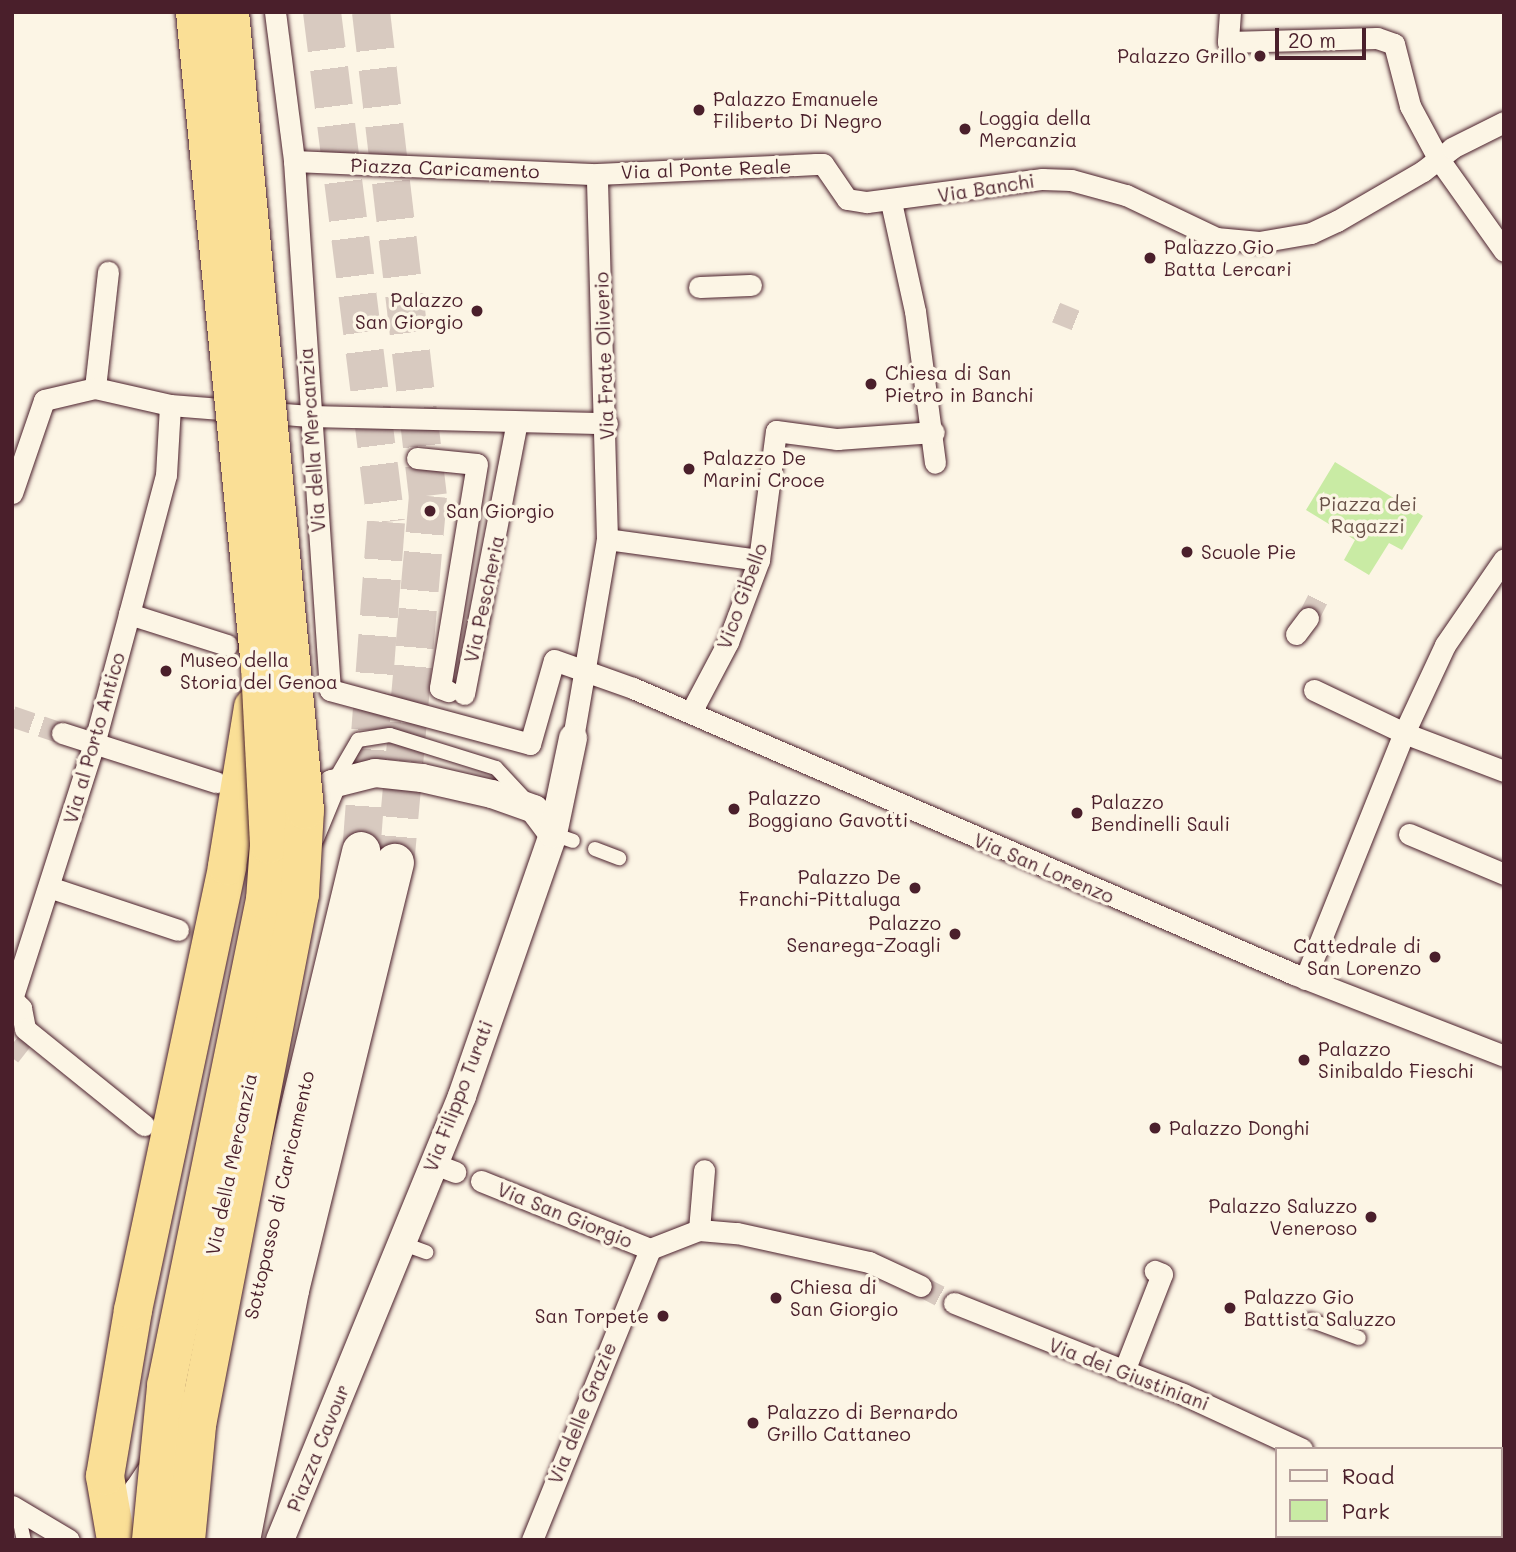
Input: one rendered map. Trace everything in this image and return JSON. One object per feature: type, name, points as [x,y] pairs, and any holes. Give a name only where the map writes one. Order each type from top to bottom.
[{"type":"highway","points":[[151,1540],[166,1386],[265,900],[269,809],[260,667],[195,12]]},
{"type":"highway","points":[[186,1540],[197,1424],[300,894],[305,810],[230,12]]},
{"type":"highway","points":[[116,1540],[105,1476],[133,1310],[227,866],[260,667]]},
{"type":"main road","name":"Sottopasso di Caricamento","points":[[205,1540],[259,1277],[378,857],[241,1540]]},
{"type":"street","points":[[275,12],[294,161]]},
{"type":"street","points":[[1230,12],[1228,42],[1377,38],[1394,44],[1410,106],[1445,153],[1504,251]]},
{"type":"street","name":"Via Banchi","points":[[816,164],[823,164],[847,199],[896,201],[1042,179],[1071,180],[1126,195],[1216,238],[1259,242],[1311,233],[1423,171],[1445,153],[1504,122]]},
{"type":"street","name":"Piazza Caricamento","points":[[294,161],[597,174]]},
{"type":"street","name":"Via della Mercanzia","points":[[294,161],[330,690],[530,744],[554,660],[588,672]]},
{"type":"street","name":"Via al Ponte Reale","points":[[597,174],[816,164]]},
{"type":"street","name":"Via Frate Oliverio","points":[[588,672],[607,539],[607,423],[597,174]]},
{"type":"street","points":[[896,201],[934,432],[935,463]]},
{"type":"street","points":[[95,388],[107,272]]},
{"type":"street","points":[[699,287],[751,285]]},
{"type":"street","points":[[12,494],[44,400],[95,388],[170,405],[310,416],[607,423]]},
{"type":"street","name":"Via al Porto Antico","points":[[12,999],[94,744],[166,475],[170,405]]},
{"type":"street","name":"Via Pescheria","points":[[417,458],[477,464],[440,688],[456,692],[517,422]]},
{"type":"street","name":"Vico Gibello","points":[[691,712],[728,642],[759,560],[776,431],[831,438],[934,432]]},
{"type":"street","points":[[607,539],[759,560]]},
{"type":"street","points":[[1306,979],[1380,804],[1404,733],[1445,645],[1504,559]]},
{"type":"street","points":[[129,614],[227,645]]},
{"type":"street","name":"Via San Lorenzo","points":[[588,672],[691,712],[1306,979],[1504,1056]]},
{"type":"street","name":"Via Filippo Turati","points":[[355,1356],[413,1247],[443,1168],[462,1096],[563,837],[573,738],[588,672]]},
{"type":"street","points":[[1314,690],[1404,733],[1504,771]]},
{"type":"street","points":[[62,733],[216,782]]},
{"type":"street","points":[[332,784],[375,773],[422,778],[534,809],[563,837]]},
{"type":"street","name":"Via della Mercanzia","points":[[125,1540],[138,1491],[164,1451],[188,1401],[219,1207],[296,876],[321,802],[332,784]]},
{"type":"street","points":[[1409,834],[1504,874]]},
{"type":"street","points":[[49,887],[178,930]]},
{"type":"street","points":[[12,999],[21,1008],[25,1029],[144,1125]]},
{"type":"street","points":[[699,1230],[704,1170]]},
{"type":"street","name":"Via San Giorgio","points":[[481,1181],[650,1249]]},
{"type":"street","points":[[650,1249],[699,1230],[737,1233],[856,1258],[921,1286]]},
{"type":"street","name":"Via delle Grazie","points":[[532,1540],[650,1249]]},
{"type":"street","points":[[1124,1371],[1158,1272]]},
{"type":"street","name":"Via dei Giustiniani","points":[[954,1303],[1124,1371],[1297,1447]]},
{"type":"street","name":"Piazza Cavour","points":[[280,1540],[355,1356]]},
{"type":"street","points":[[15,1507],[69,1540]]},
{"type":"lane","points":[[332,784],[358,740],[390,735],[496,768],[534,809]]},
{"type":"lane","points":[[595,849],[619,859]]},
{"type":"lane","points":[[1310,1320],[1359,1338]]},
{"type":"lane","points":[[15,1507],[24,1540]]},
{"type":"green space","name":"Piazza dei Ragazzi","points":[[1335,462],[1423,516],[1402,550],[1389,543],[1369,575],[1344,560],[1355,540],[1306,510]]},
{"type":"tunnel","points":[[322,12],[386,522],[361,851]]},
{"type":"tunnel","points":[[371,12],[428,496],[395,863]]},
{"type":"tunnel","points":[[1056,312],[1081,322]]},
{"type":"tunnel","points":[[1308,618],[1322,591]]},
{"type":"tunnel","points":[[12,716],[62,733]]},
{"type":"tunnel","points":[[12,1044],[25,1054]]},
{"type":"tunnel","points":[[921,1286],[954,1303]]},
{"type":"place","name":"Palazzo Grillo","points":[[1260,56]]},
{"type":"place","name":"Palazzo Emanuele Filiberto Di Negro","points":[[699,110]]},
{"type":"place","name":"Loggia della Mercanzia","points":[[965,129]]},
{"type":"place","name":"Palazzo Gio Batta Lercari","points":[[1150,258]]},
{"type":"place","name":"Palazzo San Giorgio","points":[[477,311]]},
{"type":"place","name":"Chiesa di San Pietro in Banchi","points":[[871,384]]},
{"type":"place","name":"Palazzo De Marini Croce","points":[[689,469]]},
{"type":"place","name":"San Giorgio","points":[[430,511]]},
{"type":"place","name":"Scuole Pie","points":[[1187,552]]},
{"type":"place","name":"Museo della Storia del Genoa","points":[[166,671]]},
{"type":"place","name":"Palazzo Boggiano Gavotti","points":[[734,809]]},
{"type":"place","name":"Palazzo Bendinelli Sauli","points":[[1077,813]]},
{"type":"place","name":"Palazzo De Franchi-Pittaluga","points":[[915,888]]},
{"type":"place","name":"Palazzo Senarega-Zoagli","points":[[955,934]]},
{"type":"place","name":"Cattedrale di San Lorenzo","points":[[1435,957]]},
{"type":"place","name":"Palazzo Sinibaldo Fieschi","points":[[1304,1060]]},
{"type":"place","name":"Palazzo Donghi","points":[[1155,1128]]},
{"type":"place","name":"Palazzo Saluzzo Veneroso","points":[[1371,1217]]},
{"type":"place","name":"Chiesa di San Giorgio","points":[[776,1298]]},
{"type":"place","name":"Palazzo Gio Battista Saluzzo","points":[[1230,1308]]},
{"type":"place","name":"San Torpete","points":[[663,1316]]},
{"type":"place","name":"Palazzo di Bernardo Grillo Cattaneo","points":[[753,1423]]}]
